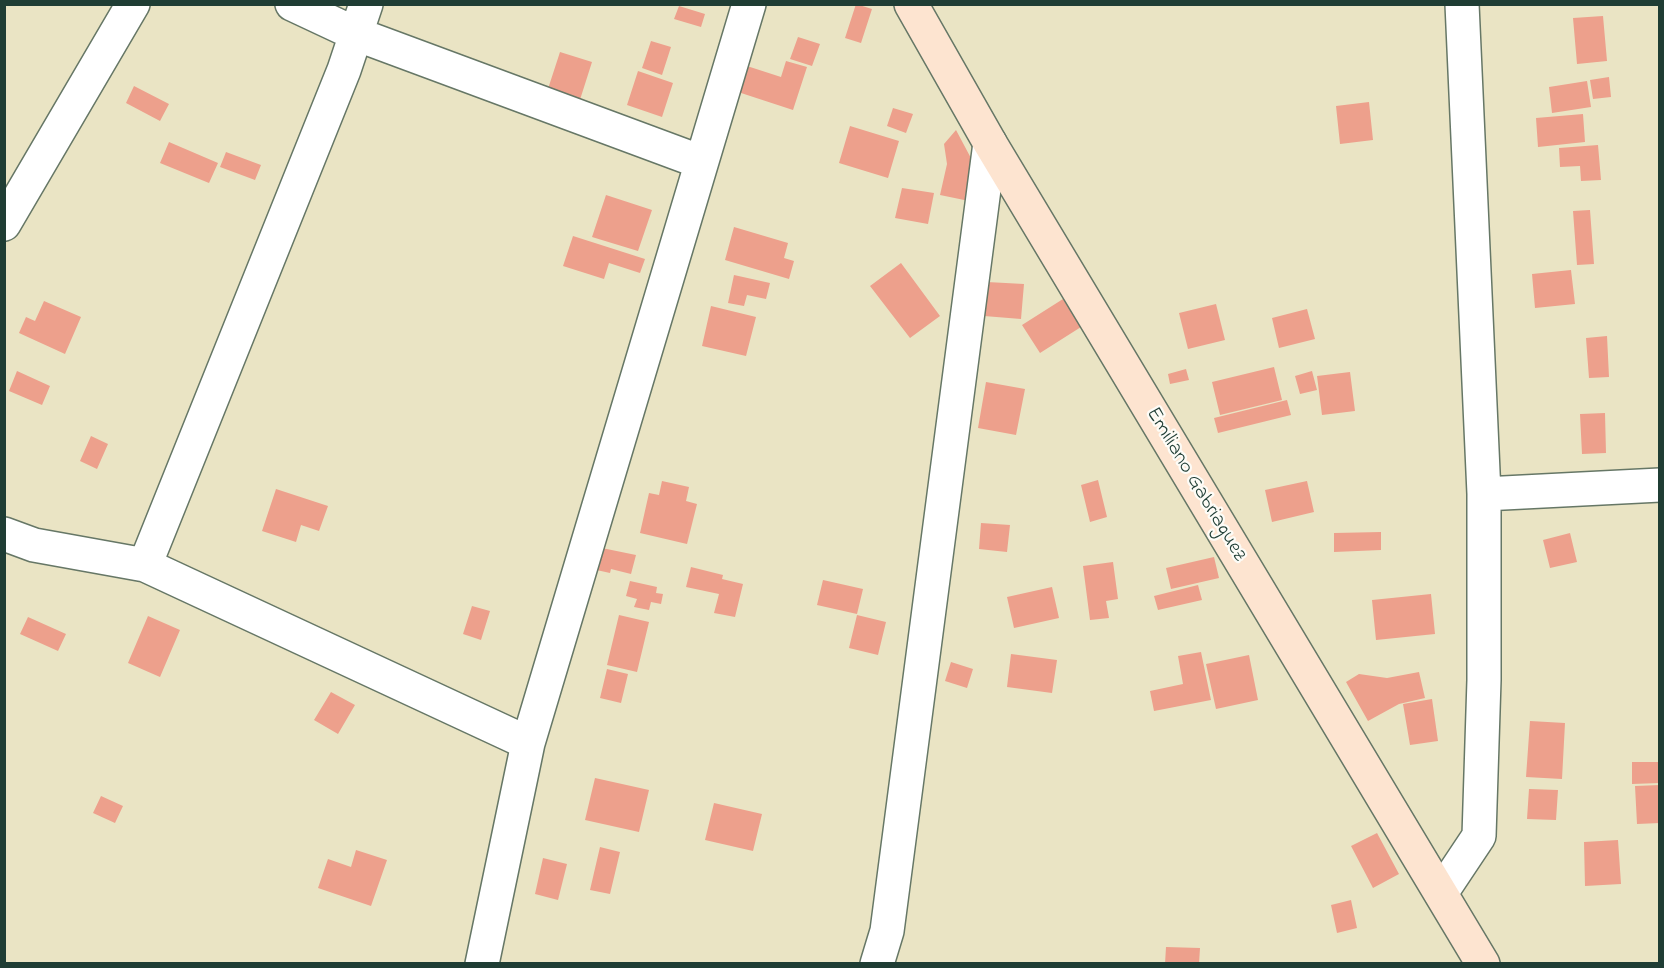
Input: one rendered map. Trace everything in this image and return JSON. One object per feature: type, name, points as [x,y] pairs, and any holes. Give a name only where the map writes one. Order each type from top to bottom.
[{"type":"main road","name":"Emiliano Gabriaguez","points":[[911,4],[990,143],[1483,963]]},
{"type":"street","points":[[4,224],[133,4]]},
{"type":"street","points":[[292,4],[361,19],[700,162]]},
{"type":"street","points":[[482,963],[528,743],[749,4]]},
{"type":"street","points":[[1441,893],[1479,836],[1484,680],[1484,494],[1462,4]]},
{"type":"street","points":[[145,565],[344,70],[361,19]]},
{"type":"street","points":[[877,963],[889,920],[990,143]]},
{"type":"street","points":[[1484,494],[1659,485]]},
{"type":"street","points":[[4,534],[34,545],[145,565],[528,743]]},
{"type":"building","points":[[856,4],[872,9],[861,43],[845,38]]},
{"type":"building","points":[[679,6],[705,14],[701,27],[674,19]]},
{"type":"building","points":[[1603,16],[1607,61],[1577,64],[1573,18]]},
{"type":"building","points":[[798,37],[820,44],[812,66],[790,59]]},
{"type":"building","points":[[651,41],[671,47],[662,75],[642,68]]},
{"type":"building","points":[[560,52],[592,62],[578,106],[546,95]]},
{"type":"building","points":[[786,61],[807,67],[793,110],[738,92],[747,66],[781,77]]},
{"type":"building","points":[[638,71],[673,83],[662,117],[627,105]]},
{"type":"building","points":[[1609,77],[1611,97],[1593,99],[1590,80]]},
{"type":"building","points":[[1587,81],[1591,107],[1552,113],[1549,87]]},
{"type":"building","points":[[134,86],[169,104],[160,121],[126,103]]},
{"type":"building","points":[[1369,102],[1373,140],[1340,144],[1336,106]]},
{"type":"building","points":[[893,108],[913,114],[906,133],[887,126]]},
{"type":"building","points":[[1583,114],[1585,142],[1538,147],[1536,118]]},
{"type":"building","points":[[850,126],[899,141],[888,178],[839,163]]},
{"type":"building","points":[[956,130],[981,177],[974,202],[940,195],[947,164],[944,144]]},
{"type":"building","points":[[169,142],[218,163],[209,183],[160,163]]},
{"type":"building","points":[[1598,145],[1601,180],[1581,181],[1580,166],[1560,167],[1559,148]]},
{"type":"building","points":[[226,152],[261,165],[255,180],[220,167]]},
{"type":"building","points":[[902,188],[934,193],[928,224],[895,218]]},
{"type":"building","points":[[606,195],[652,210],[638,251],[592,237]]},
{"type":"building","points":[[1590,210],[1594,264],[1577,265],[1573,211]]},
{"type":"building","points":[[734,227],[788,243],[784,258],[794,261],[789,279],[725,260]]},
{"type":"building","points":[[573,236],[645,259],[640,273],[609,263],[604,279],[563,266]]},
{"type":"building","points":[[901,263],[940,316],[910,338],[870,286]]},
{"type":"building","points":[[1571,270],[1575,304],[1535,308],[1532,274]]},
{"type":"building","points":[[734,275],[770,283],[766,299],[747,295],[744,306],[728,303]]},
{"type":"building","points":[[987,282],[1024,284],[1021,319],[984,316]]},
{"type":"building","points":[[1063,299],[1081,327],[1040,353],[1022,325]]},
{"type":"building","points":[[44,301],[81,317],[65,354],[19,333],[26,317],[35,321]]},
{"type":"building","points":[[1216,304],[1225,340],[1188,349],[1179,313]]},
{"type":"building","points":[[711,306],[756,317],[746,356],[702,346]]},
{"type":"building","points":[[1307,309],[1315,339],[1279,348],[1272,318]]},
{"type":"building","points":[[1607,336],[1609,377],[1589,378],[1586,338]]},
{"type":"building","points":[[1274,367],[1282,400],[1220,415],[1212,382]]},
{"type":"building","points":[[1186,369],[1189,380],[1170,384],[1168,374]]},
{"type":"building","points":[[17,371],[50,386],[42,405],[9,391]]},
{"type":"building","points":[[1312,371],[1317,390],[1300,394],[1295,376]]},
{"type":"building","points":[[1350,372],[1355,411],[1322,415],[1317,376]]},
{"type":"building","points":[[986,382],[1025,389],[1016,435],[978,428]]},
{"type":"building","points":[[1287,400],[1291,415],[1218,433],[1214,418]]},
{"type":"building","points":[[1605,413],[1606,453],[1582,454],[1580,414]]},
{"type":"building","points":[[91,436],[108,444],[97,469],[80,461]]},
{"type":"building","points":[[1098,480],[1107,517],[1090,522],[1081,485]]},
{"type":"building","points":[[662,481],[689,487],[686,501],[697,504],[687,544],[640,533],[649,493],[659,495]]},
{"type":"building","points":[[1307,481],[1314,512],[1272,522],[1265,490]]},
{"type":"building","points":[[276,489],[328,506],[319,531],[301,525],[296,542],[262,531]]},
{"type":"building","points":[[981,523],[1010,525],[1007,552],[979,549]]},
{"type":"building","points":[[1381,532],[1381,550],[1334,552],[1334,533]]},
{"type":"building","points":[[1570,533],[1577,562],[1550,568],[1543,540]]},
{"type":"building","points":[[597,547],[636,555],[631,574],[611,569],[610,573],[592,569]]},
{"type":"building","points":[[1214,557],[1219,578],[1171,589],[1166,568]]},
{"type":"building","points":[[1113,562],[1118,599],[1106,601],[1109,618],[1090,620],[1083,566]]},
{"type":"building","points":[[691,567],[723,575],[722,579],[743,584],[735,617],[714,613],[719,594],[686,587]]},
{"type":"building","points":[[823,580],[863,589],[857,614],[817,605]]},
{"type":"building","points":[[630,581],[657,587],[656,593],[663,594],[661,604],[651,602],[649,610],[634,607],[637,599],[626,596]]},
{"type":"building","points":[[1198,585],[1202,600],[1158,610],[1154,596]]},
{"type":"building","points":[[1052,587],[1059,618],[1014,628],[1007,597]]},
{"type":"building","points":[[1431,594],[1435,634],[1376,640],[1372,600]]},
{"type":"building","points":[[472,606],[490,611],[481,640],[463,634]]},
{"type":"building","points":[[619,615],[649,622],[637,672],[607,665]]},
{"type":"building","points":[[857,615],[886,622],[878,655],[849,648]]},
{"type":"building","points":[[148,616],[180,630],[160,677],[128,663]]},
{"type":"building","points":[[28,617],[66,634],[58,651],[20,634]]},
{"type":"building","points":[[1201,652],[1211,700],[1154,711],[1150,691],[1183,684],[1178,656]]},
{"type":"building","points":[[1011,654],[1057,660],[1052,693],[1007,687]]},
{"type":"building","points":[[1249,655],[1258,700],[1216,709],[1206,664]]},
{"type":"building","points":[[951,662],[973,669],[967,688],[945,681]]},
{"type":"building","points":[[607,669],[628,674],[621,703],[600,698]]},
{"type":"building","points":[[1419,672],[1425,698],[1399,704],[1368,721],[1346,682],[1359,674],[1387,678]]},
{"type":"building","points":[[331,692],[355,705],[338,734],[314,720]]},
{"type":"building","points":[[1432,699],[1438,741],[1410,745],[1403,704]]},
{"type":"building","points":[[1530,721],[1565,723],[1562,779],[1526,777]]},
{"type":"building","points":[[1632,762],[1660,762],[1660,783],[1632,784]]},
{"type":"building","points":[[595,778],[649,790],[639,832],[585,820]]},
{"type":"building","points":[[1660,785],[1660,823],[1637,824],[1635,786]]},
{"type":"building","points":[[1529,789],[1558,790],[1556,820],[1527,819]]},
{"type":"building","points":[[101,796],[123,806],[115,823],[93,813]]},
{"type":"building","points":[[714,803],[762,814],[753,851],[705,840]]},
{"type":"building","points":[[1377,833],[1399,874],[1373,888],[1351,846]]},
{"type":"building","points":[[1618,840],[1621,884],[1585,886],[1584,842]]},
{"type":"building","points":[[600,847],[620,852],[610,894],[590,890]]},
{"type":"building","points":[[356,850],[387,860],[371,906],[318,888],[328,859],[351,867]]},
{"type":"building","points":[[543,858],[567,864],[558,900],[535,894]]},
{"type":"building","points":[[1351,900],[1357,928],[1337,933],[1331,905]]},
{"type":"building","points":[[1166,947],[1200,948],[1199,964],[1165,964]]}]
